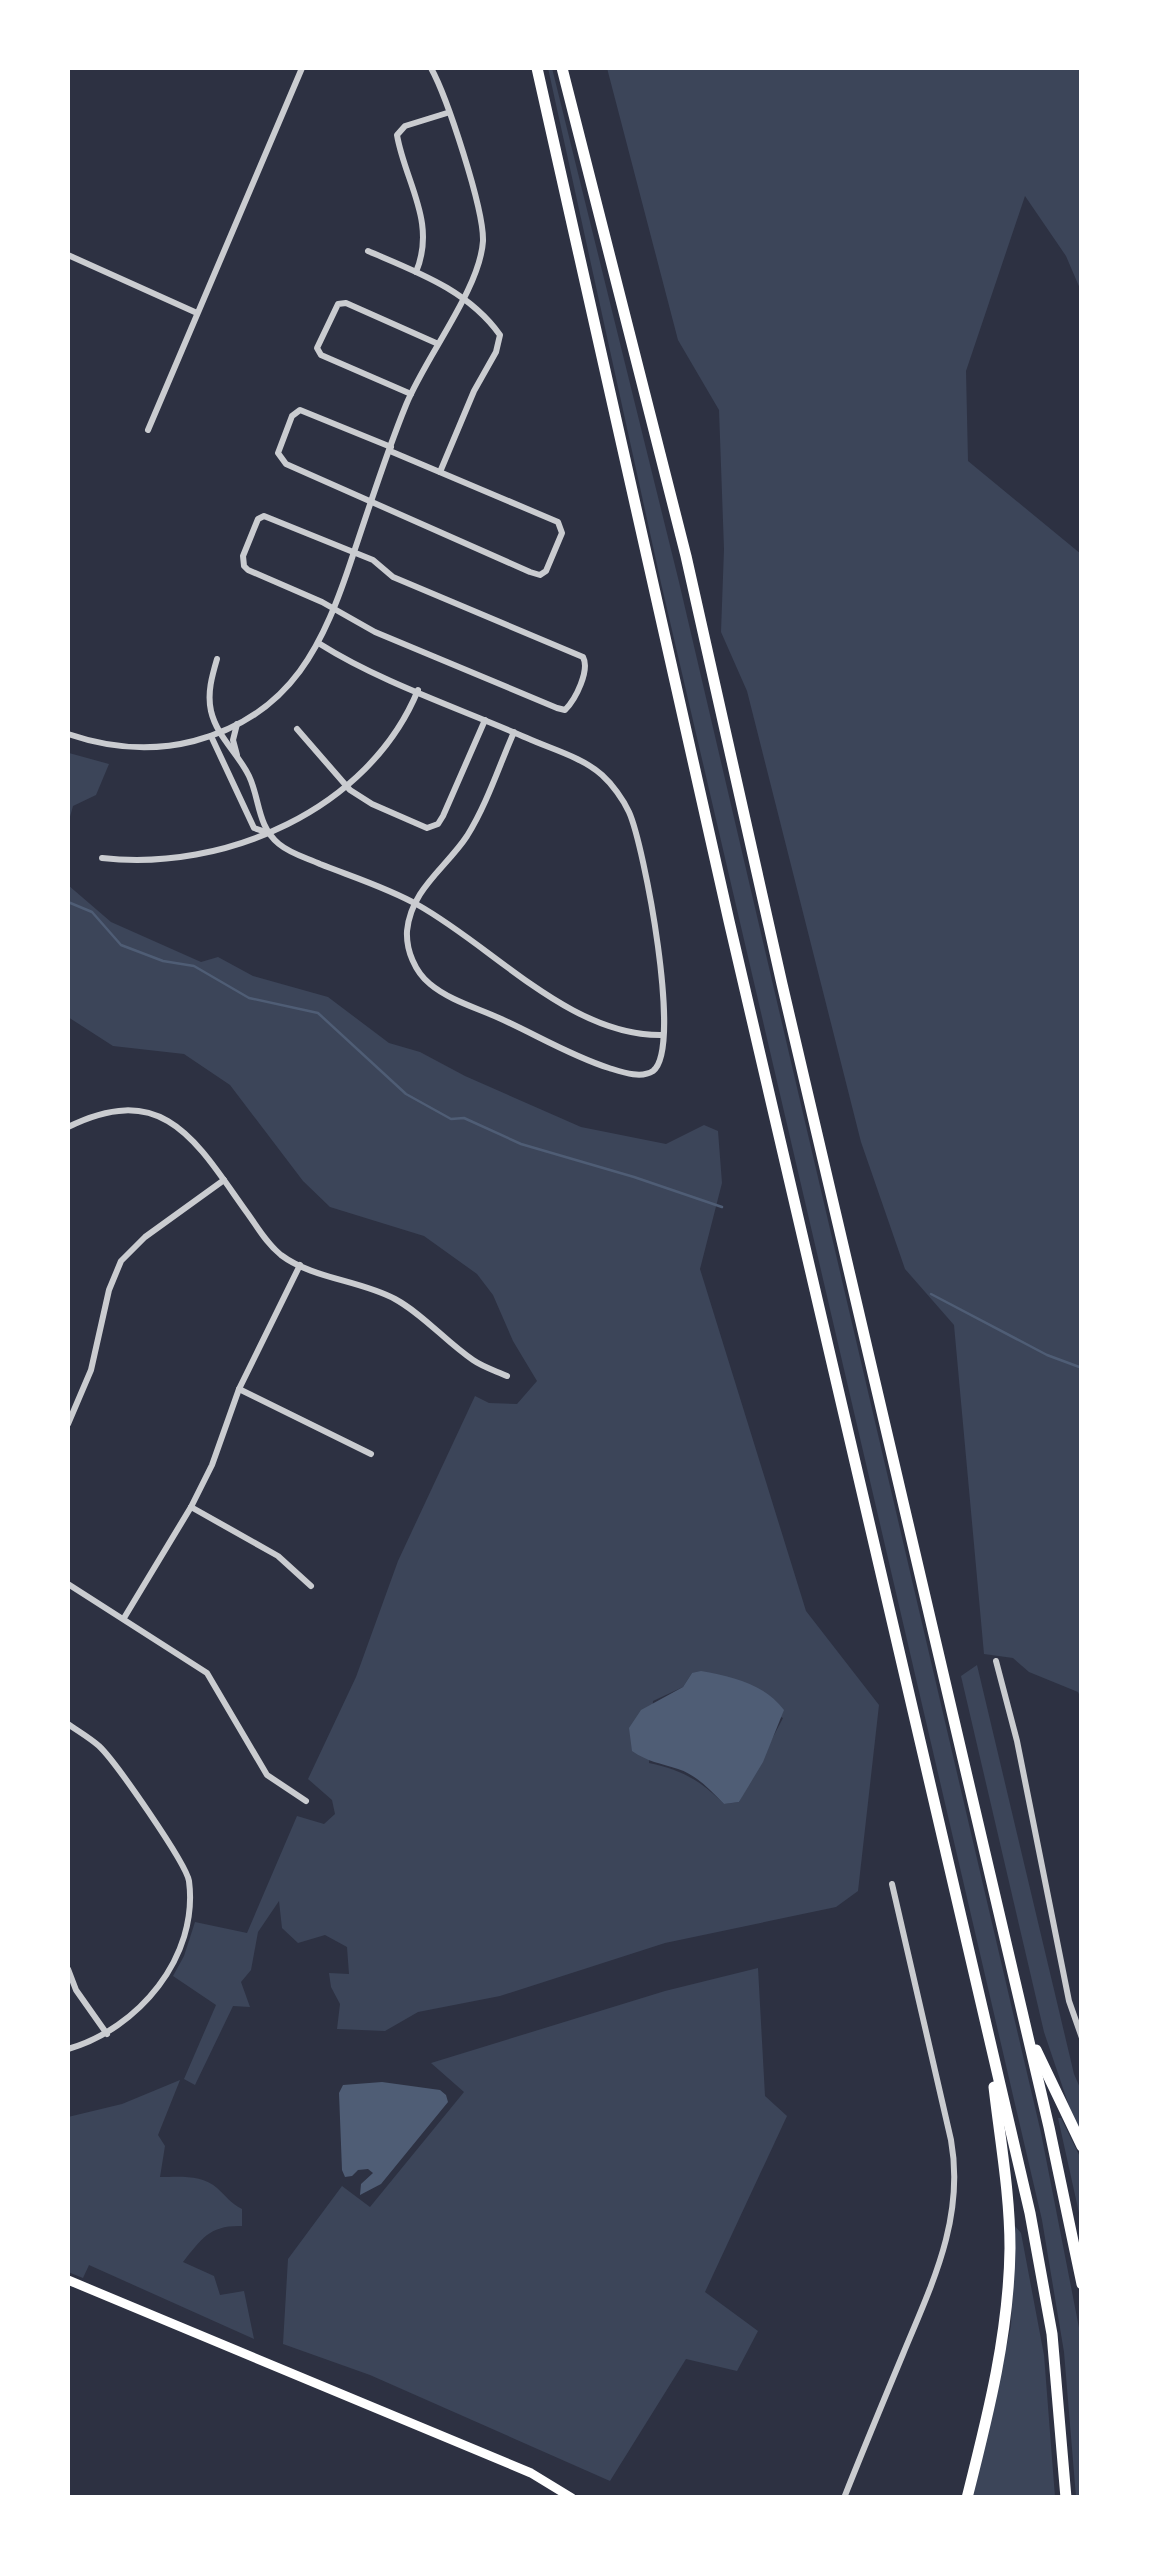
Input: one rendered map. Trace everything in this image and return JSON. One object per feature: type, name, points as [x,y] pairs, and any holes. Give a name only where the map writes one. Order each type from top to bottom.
[{"type":"highway","points":[[537,68],[729,921],[1042,2274],[1058,2386],[1066,2498]]},
{"type":"highway","points":[[562,68],[686,556],[1082,2284]]},
{"type":"highway","points":[[1026,2027],[1082,2146]]},
{"type":"highway","points":[[968,2498],[997,2374],[1009,2274],[1009,2216],[989,2035]]},
{"type":"main road","points":[[68,2280],[531,2473],[572,2498]]},
{"type":"street","points":[[148,430],[302,68]]},
{"type":"street","points":[[68,734],[135,748],[173,746],[220,733],[277,697],[320,644],[411,394],[481,259],[483,237],[476,197],[431,68]]},
{"type":"street","points":[[416,272],[422,252],[421,213],[397,135],[405,126],[448,113]]},
{"type":"street","points":[[368,251],[439,281],[482,314],[500,336],[500,344],[474,391],[440,472]]},
{"type":"street","points":[[68,255],[197,312]]},
{"type":"street","points":[[411,394],[321,355],[317,348],[333,310],[341,303],[436,343]]},
{"type":"street","points":[[304,410],[440,472],[561,525],[562,533],[546,571],[537,575],[395,515],[282,462],[278,451],[292,416],[304,410]]},
{"type":"street","points":[[264,516],[354,553],[373,560],[393,577],[578,654],[586,663],[571,704],[562,710],[375,632],[335,609],[248,570],[243,560],[258,519],[264,516]]},
{"type":"street","points":[[320,644],[350,661],[485,719],[583,762],[601,774],[630,814],[661,955],[662,1056],[648,1074],[630,1074],[594,1062],[440,991],[421,975],[407,944],[415,904],[427,882],[474,824],[514,732]]},
{"type":"street","points":[[217,659],[210,696],[212,712],[220,733],[251,779],[257,808],[269,833]]},
{"type":"street","points":[[102,858],[138,860],[206,853],[269,833],[305,814],[345,784],[389,740],[418,690]]},
{"type":"street","points":[[297,729],[345,784],[372,804],[432,828],[443,816],[485,719]]},
{"type":"street","points":[[237,724],[233,740],[237,756]]},
{"type":"street","points":[[211,736],[254,828],[269,833],[292,852],[415,904],[579,1014],[628,1032],[662,1035]]},
{"type":"street","points":[[68,1125],[113,1111],[153,1114],[183,1129],[270,1244],[300,1265],[393,1298],[476,1362],[507,1376]]},
{"type":"street","points":[[68,1424],[92,1370],[108,1290],[121,1261],[144,1238],[224,1180]]},
{"type":"street","points":[[124,1618],[191,1507],[212,1464],[238,1389],[300,1265]]},
{"type":"street","points":[[238,1389],[370,1454]]},
{"type":"street","points":[[191,1507],[278,1556],[311,1586]]},
{"type":"street","points":[[68,1584],[208,1673],[267,1774],[288,1792],[306,1800]]},
{"type":"street","points":[[996,1661],[1017,1741],[1069,2001],[1082,2038]]},
{"type":"street","points":[[68,1724],[101,1748],[124,1776],[188,1876],[190,1908],[176,1958],[157,1988],[107,2034],[68,2049]]},
{"type":"street","points":[[844,2498],[942,2261],[954,2214],[954,2159],[892,1884]]},
{"type":"street","points":[[68,1969],[76,1990],[107,2034]]},
{"type":"shaded area","points":[[548,68],[552,68],[679,582],[1041,2133],[1081,2338],[1081,2497],[1076,2497],[1064,2352],[1042,2220],[661,583]]},
{"type":"shaded area","points":[[607,68],[1081,68],[1081,291],[1066,256],[1025,196],[966,371],[968,461],[1081,554],[1081,1699],[1078,1692],[1029,1672],[1013,1658],[984,1654],[954,1325],[905,1269],[861,1142],[747,691],[721,632],[724,549],[719,410],[678,340]]},
{"type":"shaded area","points":[[69,753],[109,764],[96,795],[73,806],[68,824]]},
{"type":"shaded area","points":[[68,885],[111,922],[201,962],[218,957],[253,976],[328,997],[389,1043],[420,1052],[581,1127],[666,1144],[704,1125],[718,1131],[722,1183],[700,1269],[806,1611],[879,1705],[858,1891],[836,1907],[665,1943],[500,1996],[418,2012],[385,2031],[337,2029],[340,2004],[329,1973],[349,1974],[347,1947],[325,1935],[298,1943],[282,1928],[279,1901],[258,1932],[251,1970],[241,1982],[250,2007],[233,2006],[195,2085],[184,2079],[216,2005],[173,1976],[195,1922],[247,1933],[297,1816],[324,1824],[335,1814],[332,1800],[308,1779],[356,1677],[398,1561],[475,1396],[489,1403],[517,1404],[537,1381],[513,1341],[493,1295],[477,1274],[424,1236],[330,1207],[303,1181],[230,1085],[184,1054],[113,1046],[68,1017]],"holes":[[[692,1673],[783,1718],[739,1802],[724,1804],[690,1777],[649,1763],[653,1701],[683,1687]]]},
{"type":"shaded area","points":[[977,1665],[1081,2090],[1081,2131],[1044,2032],[961,1676]]},
{"type":"shaded area","points":[[701,1671],[757,1687],[784,1710],[763,1762],[739,1802],[724,1804],[691,1775],[632,1751],[629,1728],[641,1710],[683,1687],[692,1673]]},
{"type":"shaded area","points":[[758,1968],[765,2096],[787,2116],[705,2292],[758,2331],[737,2371],[686,2359],[610,2481],[370,2375],[283,2344],[288,2259],[342,2186],[370,2207],[464,2092],[431,2063],[665,1991]]},
{"type":"shaded area","points":[[180,2080],[158,2135],[165,2146],[160,2177],[204,2180],[242,2209],[242,2226],[214,2231],[183,2262],[214,2276],[220,2295],[244,2291],[254,2339],[89,2265],[83,2278],[68,2272],[68,2117],[122,2104]]},
{"type":"shaded area","points":[[382,2082],[440,2090],[448,2102],[381,2184],[360,2195],[361,2184],[373,2173],[358,2170],[345,2177],[342,2170],[339,2093],[343,2085]]},
{"type":"shaded area","points":[[1058,2118],[1081,2159],[1081,2222]]},
{"type":"shaded area","points":[[1014,2225],[1021,2233],[1044,2355],[1055,2497],[973,2498],[1011,2326]]},
{"type":"waterway","points":[[68,902],[92,912],[121,945],[163,961],[194,966],[249,998],[318,1013],[406,1094],[451,1119],[464,1118],[521,1144],[722,1207]]},
{"type":"waterway","points":[[931,1294],[1047,1355],[1082,1368]]}]
